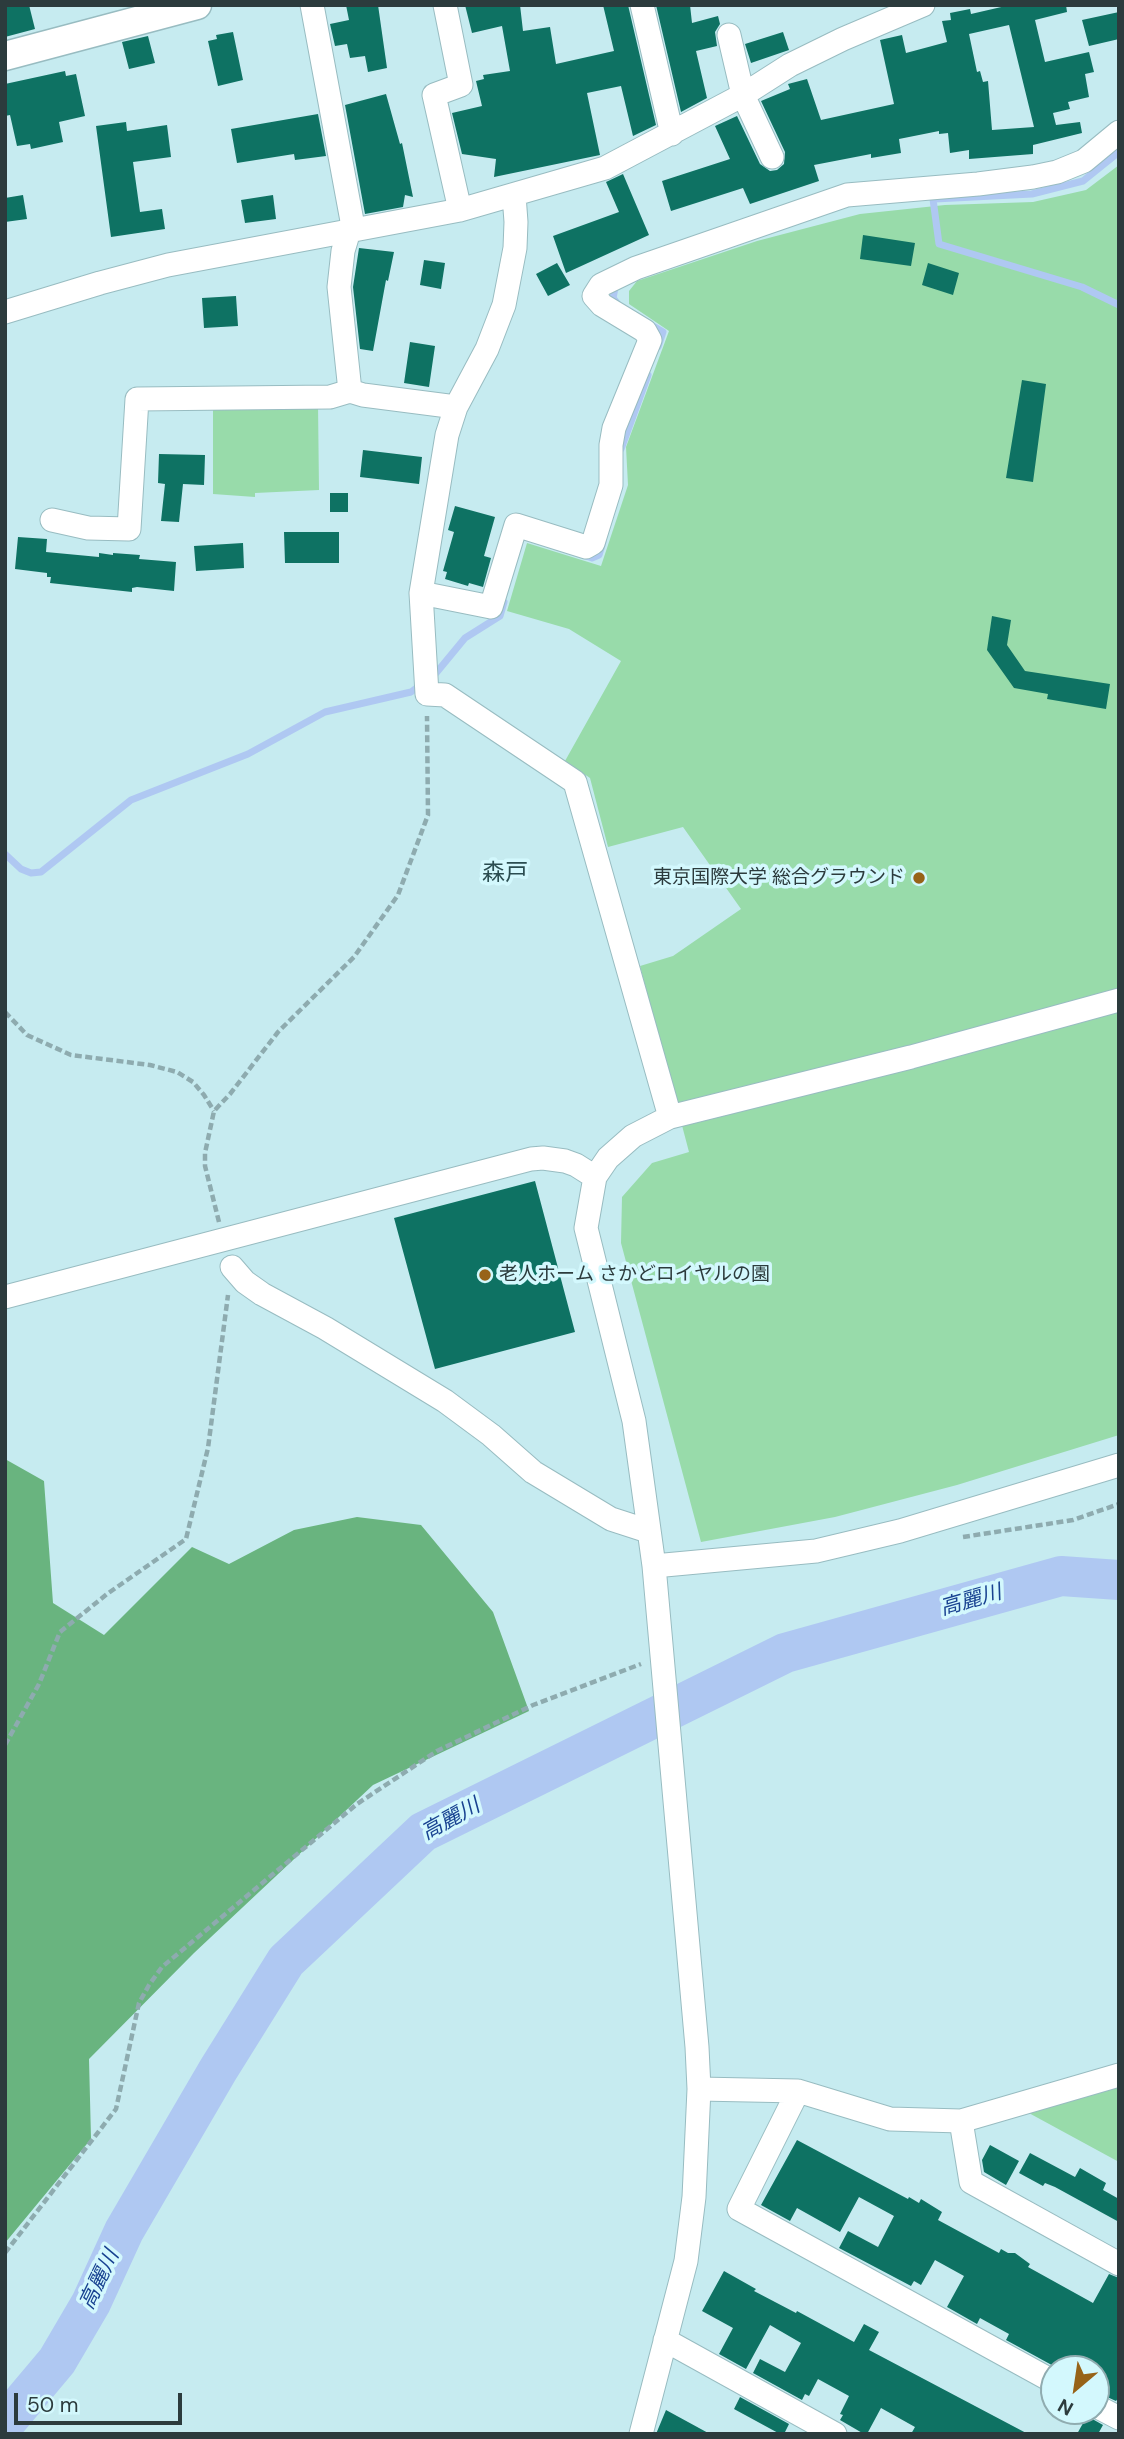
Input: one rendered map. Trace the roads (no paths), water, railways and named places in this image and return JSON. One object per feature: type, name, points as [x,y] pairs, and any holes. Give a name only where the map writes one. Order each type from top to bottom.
[{"type":"main road","points":[[5,56],[133,13],[197,5]]},
{"type":"street","points":[[312,5],[352,221],[343,250],[339,287],[350,391]]},
{"type":"street","points":[[445,5],[461,85],[434,96],[460,210]]},
{"type":"street","points":[[642,5],[672,134]]},
{"type":"street","points":[[5,312],[168,265],[460,210],[605,168],[743,96],[790,65],[923,5]]},
{"type":"street","points":[[729,35],[743,96],[772,157]]},
{"type":"street","points":[[421,593],[491,607],[516,525],[586,547],[593,543],[611,485],[611,445],[614,428],[650,340],[645,331],[602,305],[594,296],[601,285],[636,268],[847,195],[978,184],[1057,172],[1084,162],[1119,132]]},
{"type":"street","points":[[514,195],[515,248],[504,305],[487,349],[456,407],[447,435],[421,593],[427,694],[444,695],[575,782],[670,1117]]},
{"type":"street","points":[[52,520],[88,528],[129,529],[136,399],[330,397],[350,391],[362,395],[456,407]]},
{"type":"street","points":[[641,2434],[686,2261],[694,2197],[699,2089],[697,2047],[652,1659],[654,1566],[634,1422],[586,1228],[595,1177],[608,1158],[633,1136],[670,1117],[911,1057],[1119,1000]]},
{"type":"street","points":[[5,1297],[531,1159],[565,1161],[595,1177]]},
{"type":"street","points":[[232,1267],[245,1282],[262,1294],[325,1328],[445,1401],[491,1435],[533,1472],[611,1519],[648,1531]]},
{"type":"street","points":[[654,1566],[816,1552],[900,1531],[1119,1465]]},
{"type":"street","points":[[699,2089],[797,2091],[890,2119],[961,2121],[1119,2075]]},
{"type":"street","points":[[797,2091],[739,2209],[1040,2374]]},
{"type":"street","points":[[961,2121],[971,2182],[1119,2264]]},
{"type":"street","points":[[665,2340],[835,2434]]},
{"type":"waterway","points":[[935,199],[1032,194],[1083,181],[1119,152]]},
{"type":"waterway","points":[[933,199],[939,244],[1082,287],[1119,305]]},
{"type":"waterway","points":[[619,285],[615,288],[613,298],[620,307]]},
{"type":"waterway","points":[[648,323],[663,332],[658,347]]},
{"type":"waterway","points":[[621,449],[648,375]]},
{"type":"waterway","points":[[583,555],[592,558],[599,555],[603,542]]},
{"type":"waterway","points":[[432,678],[465,638],[500,616],[504,602]]},
{"type":"waterway","points":[[5,854],[21,869],[31,873],[41,872],[131,800],[248,754],[325,712],[411,692],[422,684]]},
{"type":"waterway","name":"高麗川","points":[[5,2423],[57,2361],[91,2303],[124,2231],[218,2070],[286,1961],[423,1832],[785,1653],[1061,1576],[1119,1580]]},
{"type":"place","name":"東京国際大学 総合グラウンド","points":[[919,878]]},
{"type":"place","name":"老人ホーム さかどロイヤルの園","points":[[485,1275]]},
{"type":"district","name":"森戸","points":[[505,874]]}]
